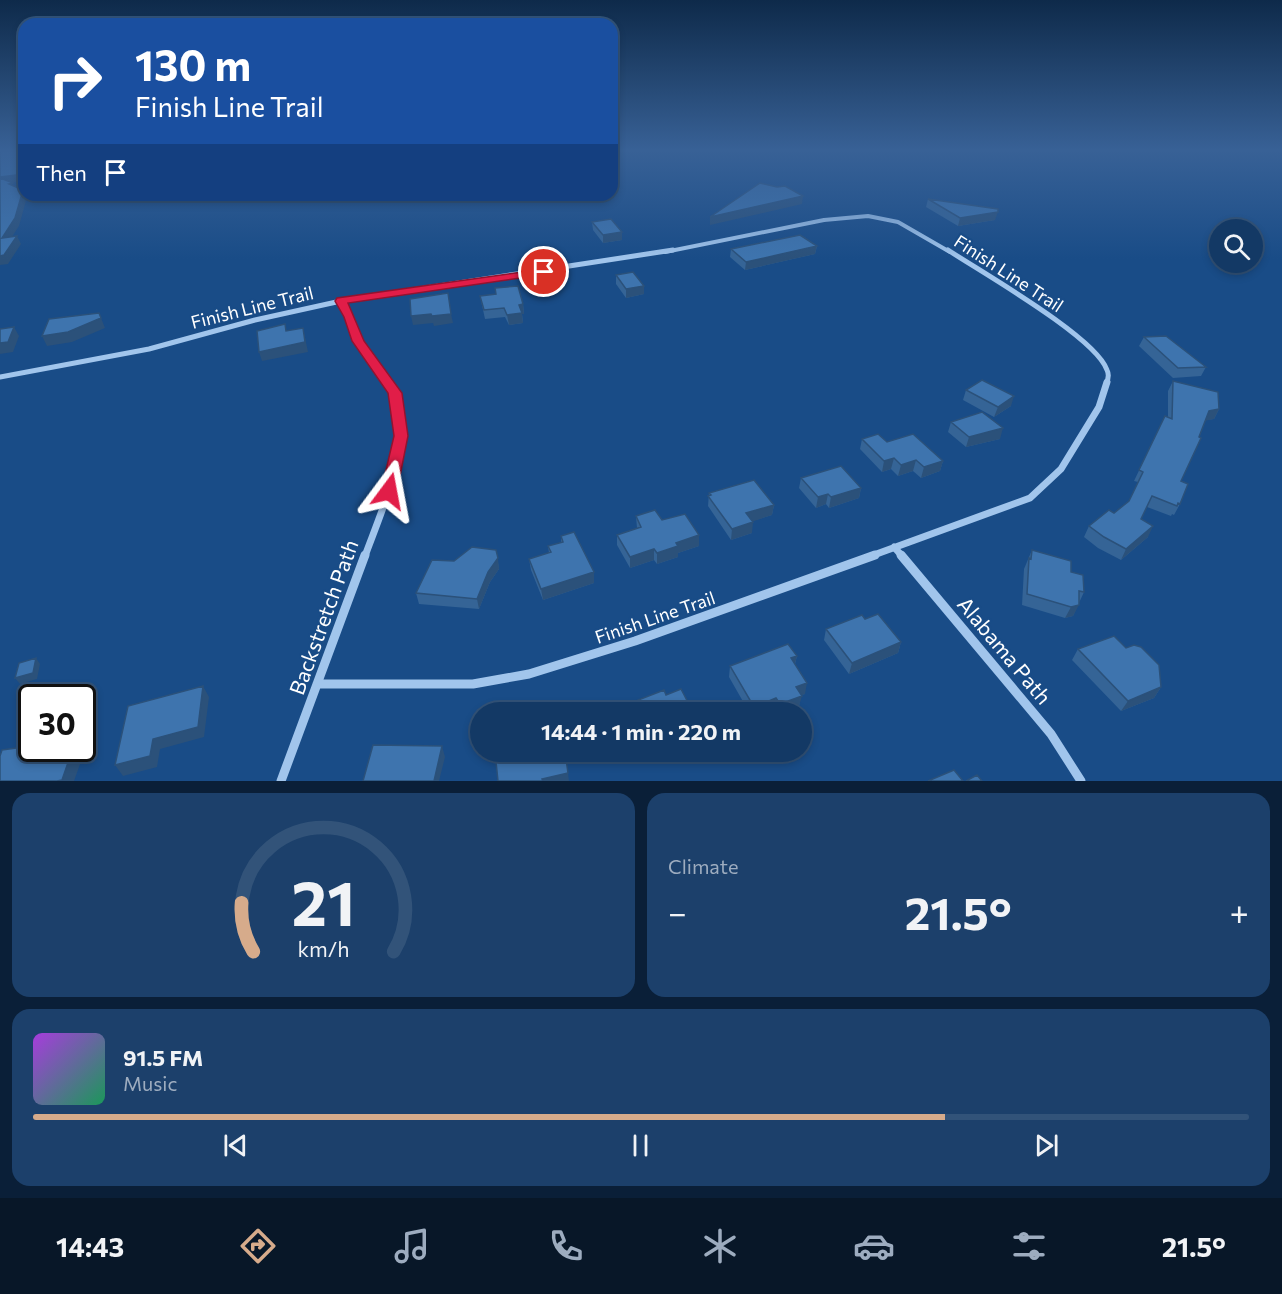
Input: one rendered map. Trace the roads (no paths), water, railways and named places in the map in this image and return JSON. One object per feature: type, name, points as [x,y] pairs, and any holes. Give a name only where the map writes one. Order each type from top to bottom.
[{"type":"street","name":"Finish Line Trail","points":[[0,377],[149,349],[255,320],[341,301],[639,257],[824,220],[868,216],[898,222],[926,236],[1063,325],[1098,354],[1108,371],[1100,407],[1061,469],[1030,498],[635,641],[529,674],[473,684],[317,684]]},
{"type":"street","name":"Backstretch Path","points":[[280,781],[389,491],[401,436],[395,393],[358,341],[350,317],[341,301]]},
{"type":"street","name":"Alabama Path","points":[[894,547],[1052,734],[1082,781]]}]
